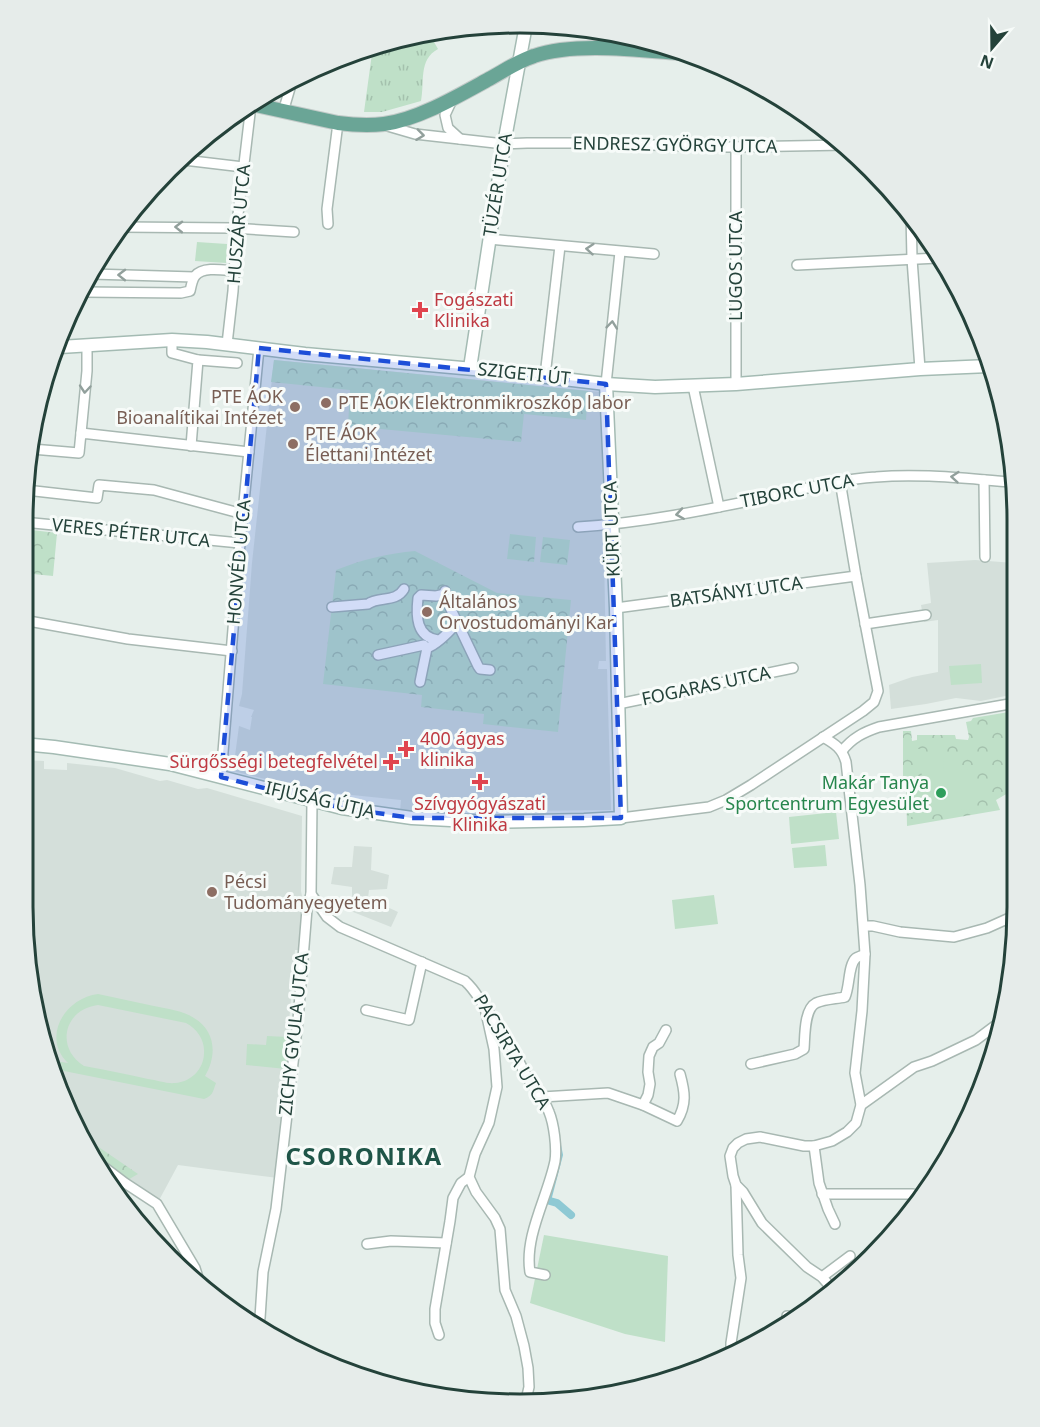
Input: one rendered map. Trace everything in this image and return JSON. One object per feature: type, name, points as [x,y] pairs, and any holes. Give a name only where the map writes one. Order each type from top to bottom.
[{"type":"main road","points":[[263,107],[338,123],[382,124],[414,117],[519,62],[535,56],[573,49],[653,52]]},
{"type":"street","name":"TÜZÉR UTCA","points":[[470,368],[504,144],[524,33]]},
{"type":"street","points":[[284,112],[289,91]]},
{"type":"street","points":[[454,97],[445,116],[448,128],[460,139]]},
{"type":"street","name":"HUSZÁR UTCA","points":[[227,344],[250,115]]},
{"type":"street","points":[[328,224],[327,209],[338,123]]},
{"type":"street","name":"ENDRESZ GYÖRGY UTCA","points":[[382,124],[415,135],[504,144],[527,142],[736,147],[831,146]]},
{"type":"street","name":"LUGOS UTCA","points":[[736,147],[736,384]]},
{"type":"street","points":[[192,161],[243,167]]},
{"type":"street","points":[[132,227],[237,228],[294,232]]},
{"type":"street","points":[[911,231],[920,369]]},
{"type":"street","points":[[489,239],[654,254]]},
{"type":"street","points":[[545,376],[560,246]]},
{"type":"street","points":[[606,384],[620,252]]},
{"type":"street","points":[[797,265],[931,258]]},
{"type":"street","points":[[99,274],[194,277],[209,269],[234,271]]},
{"type":"street","points":[[90,292],[181,293],[190,291],[194,277]]},
{"type":"street","name":"SZIGETI ÚT","points":[[65,347],[172,347],[227,344],[382,362],[470,368],[606,384],[655,387],[736,384],[982,366]]},
{"type":"street","points":[[38,450],[79,453],[87,370],[87,345]]},
{"type":"street","points":[[454,367],[473,346]]},
{"type":"street","points":[[172,347],[198,360],[237,363]]},
{"type":"street","name":"HONVÉD UTCA","points":[[221,777],[259,348]]},
{"type":"street","points":[[191,446],[198,360]]},
{"type":"street","name":"KÜRT UTCA","points":[[606,384],[616,608],[621,818]]},
{"type":"street","points":[[693,386],[719,507]]},
{"type":"street","points":[[81,433],[249,452]]},
{"type":"street","name":"TIBORC UTCA","points":[[578,527],[612,525],[719,507],[840,481],[877,477],[943,476],[1005,481]]},
{"type":"street","points":[[984,480],[985,557]]},
{"type":"street","points":[[621,818],[709,807],[717,804],[751,785],[874,702],[878,691],[840,481]]},
{"type":"street","points":[[34,491],[97,498],[99,485],[154,490],[243,514]]},
{"type":"street","name":"VERES PÉTER UTCA","points":[[33,523],[240,543]]},
{"type":"street","name":"BATSÁNYI UTCA","points":[[616,608],[856,576]]},
{"type":"street","points":[[332,607],[368,604],[371,601],[391,598],[400,595],[403,587],[418,594],[419,597]]},
{"type":"street","points":[[420,682],[429,643],[420,628],[417,605],[419,597],[424,594],[436,596],[445,592],[461,633],[479,668],[490,670]]},
{"type":"street","points":[[865,624],[926,615]]},
{"type":"street","points":[[33,622],[128,639],[232,651]]},
{"type":"street","points":[[457,623],[483,626]]},
{"type":"street","points":[[378,655],[443,638],[457,623]]},
{"type":"street","points":[[448,632],[461,633]]},
{"type":"street","name":"FOGARAS UTCA","points":[[618,704],[793,668]]},
{"type":"street","points":[[842,751],[860,734],[879,727],[1007,704]]},
{"type":"street","points":[[731,1346],[741,1278],[736,1185],[730,1156],[733,1148],[746,1139],[760,1137],[792,1145],[814,1146],[832,1141],[847,1132],[855,1123],[861,1106],[855,1073],[866,954],[864,926],[846,762],[842,751],[836,744],[823,737]]},
{"type":"street","name":"IFJÚSÁG ÚTJA","points":[[33,745],[170,764],[342,808],[412,818],[489,822],[621,818]]},
{"type":"street","points":[[311,894],[312,801]]},
{"type":"street","name":"PACSIRTA UTCA","points":[[311,894],[327,917],[340,927],[465,981],[475,990],[509,1043],[550,1113],[556,1145],[552,1173],[534,1230],[528,1261],[530,1272],[545,1275]]},
{"type":"street","name":"ZICHY GYULA UTCA","points":[[260,1318],[263,1272],[276,1209],[307,909],[311,894]]},
{"type":"street","points":[[307,909],[319,906]]},
{"type":"street","points":[[864,926],[954,937],[987,928],[1007,919]]},
{"type":"street","points":[[751,1064],[795,1054],[804,1048],[807,1015],[811,1006],[818,1002],[845,997],[849,990],[852,963],[856,957],[866,954]]},
{"type":"street","points":[[366,1010],[409,1020],[422,962]]},
{"type":"street","points":[[439,1335],[435,1323],[435,1309],[453,1198],[461,1183],[469,1177],[475,1154],[489,1123],[497,1087],[494,1049],[484,1006]]},
{"type":"street","points":[[861,1106],[914,1067],[932,1062],[976,1040],[991,1029]]},
{"type":"street","points":[[643,1105],[648,1095],[649,1056],[666,1030]]},
{"type":"street","points":[[542,1097],[608,1093],[643,1105],[677,1121],[683,1111],[685,1091],[680,1074]]},
{"type":"street","points":[[814,1146],[819,1183],[835,1224]]},
{"type":"street","points":[[112,1173],[157,1204],[195,1268]]},
{"type":"street","points":[[469,1177],[500,1229],[505,1290],[516,1316],[524,1346],[528,1368],[527,1394]]},
{"type":"street","points":[[736,1185],[769,1230],[828,1284]]},
{"type":"street","points":[[822,1194],[913,1194]]},
{"type":"street","points":[[367,1244],[391,1241],[446,1243]]},
{"type":"street","points":[[822,1277],[850,1257]]},
{"type":"highlighted area","points":[[259,348],[606,384],[621,818],[412,818],[342,808],[221,777]]},
{"type":"shaded area","name":"Általános Orvostudományi Kar","points":[[274,360],[601,392],[606,661],[599,661],[598,669],[607,669],[611,810],[506,811],[434,805],[432,815],[400,812],[401,800],[313,791],[233,771],[239,726],[250,730],[254,710],[239,706]]},
{"type":"shaded area","points":[[975,560],[1007,562],[1007,696],[981,701],[956,698],[891,709],[889,685],[912,677],[938,672],[938,620],[924,622],[921,605],[931,603],[927,563]]},
{"type":"shaded area","points":[[33,760],[44,761],[44,769],[67,770],[67,763],[115,768],[160,781],[167,780],[198,789],[207,788],[302,816],[301,891],[304,906],[300,950],[295,950],[288,1035],[293,1038],[278,1178],[178,1165],[157,1204],[111,1172],[83,1122],[70,1093],[50,1033],[42,1002],[34,939]]},
{"type":"shaded area","points":[[354,846],[372,847],[371,870],[389,875],[387,889],[369,890],[368,898],[398,912],[391,927],[348,910],[352,887],[331,884],[334,867],[352,867]]},
{"type":"green space","points":[[437,40],[434,42],[438,49],[427,59],[425,65],[421,101],[382,112],[364,112],[372,57]]},
{"type":"green space","points":[[197,242],[227,244],[226,263],[195,261]]},
{"type":"green space","points":[[274,360],[588,391],[586,420],[524,414],[521,442],[348,426],[350,390],[271,382]]},
{"type":"green space","points":[[33,530],[57,533],[53,576],[33,574]]},
{"type":"green space","points":[[510,534],[536,537],[534,562],[507,559]]},
{"type":"green space","points":[[543,537],[570,540],[567,565],[540,562]]},
{"type":"green space","points":[[415,551],[497,593],[571,600],[558,732],[483,724],[484,714],[421,707],[422,695],[323,684],[336,570],[395,553]]},
{"type":"green space","points":[[981,664],[982,683],[951,685],[949,666]]},
{"type":"green space","points":[[1007,712],[1007,794],[996,800],[1000,810],[907,826],[906,777],[903,776],[903,731],[911,731],[912,741],[917,740],[917,735],[955,735],[956,739],[968,740],[966,722],[973,718]]},
{"type":"green space","name":"Makár Tanya Sportcentrum Egyesület","points":[[934,745],[943,745],[944,773],[973,769],[973,809],[958,810],[958,813],[909,817],[908,776],[922,776],[921,771],[913,771],[913,749],[921,749],[921,755],[934,755]]},
{"type":"green space","points":[[836,812],[839,839],[791,844],[789,817]]},
{"type":"green space","points":[[825,845],[827,866],[794,868],[792,848]]},
{"type":"green space","points":[[714,895],[718,924],[675,929],[672,900]]},
{"type":"green space","points":[[98,994],[174,1010],[189,1015],[201,1023],[207,1030],[212,1044],[213,1052],[205,1076],[216,1083],[211,1095],[204,1099],[61,1070],[58,1062],[68,1063],[60,1053],[57,1031],[60,1020],[76,1003]],"holes":[[[98,1005],[186,1023],[194,1028],[202,1039],[204,1048],[202,1064],[196,1074],[175,1083],[84,1066],[69,1049],[67,1040],[67,1030],[77,1014],[86,1008]]]},
{"type":"green space","points":[[267,1036],[288,1037],[286,1069],[246,1065],[247,1044],[266,1045]]},
{"type":"green space","points":[[95,1145],[138,1174],[126,1181],[109,1168]]},
{"type":"green space","points":[[544,1235],[668,1256],[665,1342],[625,1334],[530,1303]]},
{"type":"waterway","points":[[550,1201],[562,1155],[560,1145]]},
{"type":"waterway","points":[[550,1201],[557,1203],[571,1215]]},
{"type":"place","name":"Fogászati Klinika","points":[[420,310]]},
{"type":"place","name":"PTE ÁOK Elektronmikroszkóp labor","points":[[326,403]]},
{"type":"place","name":"PTE ÁOK Bioanalítikai Intézet","points":[[295,407]]},
{"type":"place","name":"PTE ÁOK Élettani Intézet","points":[[293,444]]},
{"type":"place","name":"Általános Orvostudományi Kar","points":[[427,612]]},
{"type":"place","name":"400 ágyas klinika","points":[[406,749]]},
{"type":"place","name":"Sürgősségi betegfelvétel","points":[[391,762]]},
{"type":"place","name":"Szívgyógyászati Klinika","points":[[480,782]]},
{"type":"place","name":"Makár Tanya Sportcentrum Egyesület","points":[[941,793]]},
{"type":"place","name":"Pécsi Tudományegyetem","points":[[212,892]]},
{"type":"district","name":"CSORONIKA","points":[[364,1157]]}]
